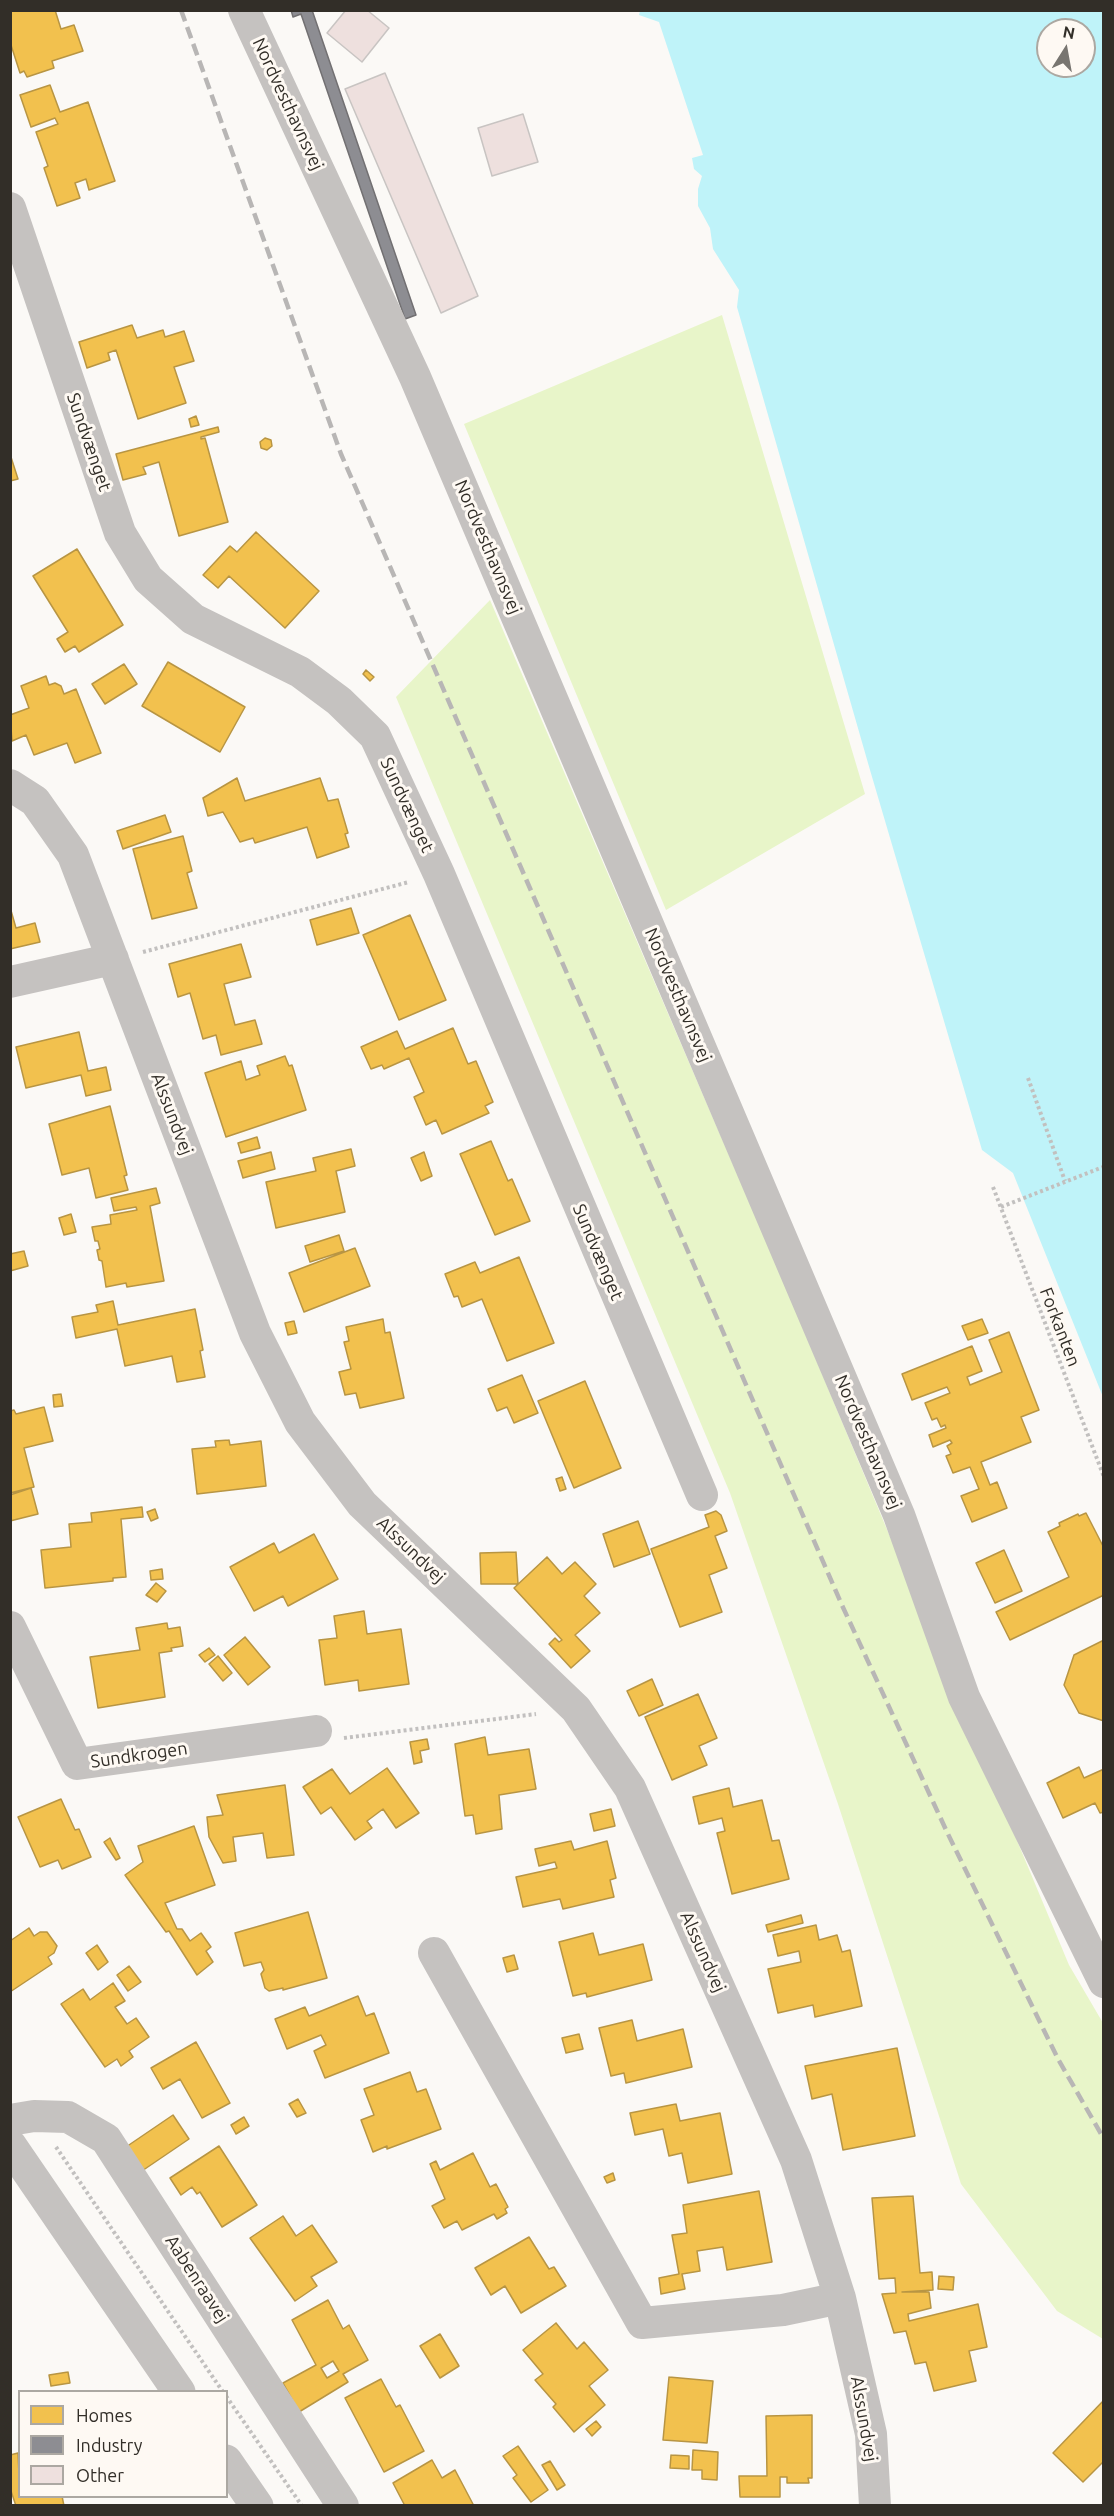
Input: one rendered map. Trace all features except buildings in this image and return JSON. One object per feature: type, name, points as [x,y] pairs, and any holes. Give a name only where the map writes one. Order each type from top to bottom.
[{"type":"street","name":"Nordvesthavnsvej","points":[[244,10],[425,399],[899,1515],[964,1697],[1104,1982]]},
{"type":"street","name":"Sundvænget","points":[[10,208],[120,533],[148,579],[193,619],[300,672],[339,701],[375,736],[439,874],[702,1496]]},
{"type":"street","name":"Alssundvej","points":[[10,785],[35,801],[73,855],[255,1333],[300,1422],[362,1504],[576,1709],[630,1788],[796,2160],[840,2298],[871,2434],[875,2505]]},
{"type":"street","points":[[10,982],[113,959]]},
{"type":"street","name":"Sundkrogen","points":[[10,1627],[76,1764],[316,1731]]},
{"type":"street","points":[[434,1953],[642,2323],[783,2310],[840,2298]]},
{"type":"street","name":"Aabenraavej","points":[[22,2118],[68,2117],[106,2139],[343,2505]]},
{"type":"street","points":[[10,2145],[178,2390]]},
{"type":"street","points":[[228,2465],[256,2505]]},
{"type":"path","points":[[113,959],[439,874]]},
{"type":"path","points":[[1028,1078],[1065,1181]]},
{"type":"path","points":[[1000,1207],[1103,1167]]},
{"type":"path","name":"Forkanten","points":[[993,1186],[1104,1477]]},
{"type":"path","points":[[316,1731],[345,1738],[522,1715]]},
{"type":"path","points":[[22,2118],[222,2390]]},
{"type":"path","points":[[228,2399],[302,2505]]},
{"type":"green space","points":[[722,315],[865,794],[666,910],[464,424]]},
{"type":"green space","points":[[490,600],[784,1283],[1069,1965],[1103,2023],[1103,2339],[1057,2311],[961,2184],[838,1804],[730,1493],[396,697]]},
{"type":"water","points":[[640,11],[1103,11],[1103,1397],[1013,1173],[982,1150],[737,307],[739,290],[713,249],[710,228],[698,206],[698,189],[702,176],[694,169],[692,158],[703,155],[659,22],[639,15]]},
{"type":"railway","points":[[181,10],[341,454],[841,1603],[947,1832],[1058,2059],[1104,2139]]}]
